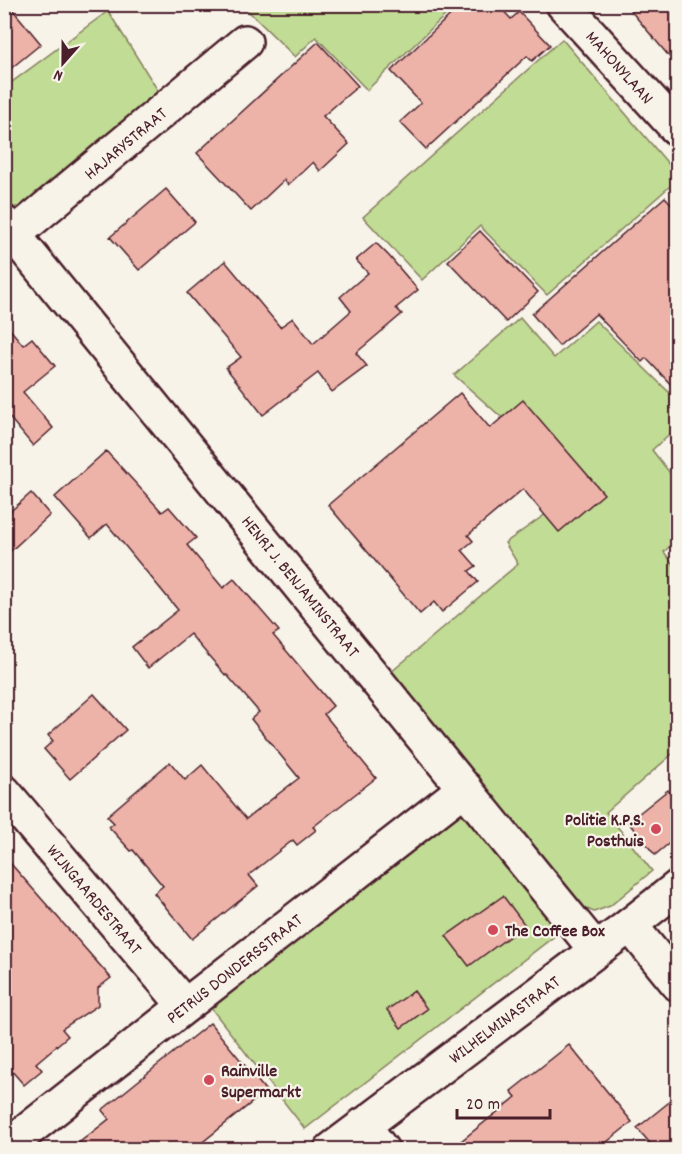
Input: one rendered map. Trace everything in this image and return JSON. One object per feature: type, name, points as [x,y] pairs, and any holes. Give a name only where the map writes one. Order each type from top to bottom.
[{"type":"street","name":"MAHONYLAAN","points":[[563,4],[678,130]]},
{"type":"street","name":"HAJARYSTRAAT","points":[[8,234],[245,42]]},
{"type":"street","name":"HENRI J. BENJAMINSTRAAT","points":[[8,234],[596,950]]},
{"type":"street","name":"PETRUS DONDERSSTRAAT","points":[[4,1149],[465,788]]},
{"type":"street","name":"WIJNGAARDESTRAAT","points":[[4,792],[184,1006]]},
{"type":"street","name":"WILHELMINASTRAAT","points":[[331,1149],[373,1137],[596,950],[678,887]]},
{"type":"street","points":[[630,925],[678,984]]},
{"type":"green space","points":[[242,5],[456,5],[367,90],[316,37],[295,57]]},
{"type":"green space","points":[[108,11],[162,97],[28,207],[14,207],[5,201],[4,88]]},
{"type":"green space","points":[[562,39],[677,174],[677,180],[547,295],[480,226],[422,280],[363,217]]},
{"type":"green space","points":[[520,318],[554,358],[596,321],[677,400],[677,427],[652,450],[677,482],[677,539],[664,552],[677,569],[677,750],[606,812],[652,871],[610,906],[594,912],[577,905],[390,673],[518,564],[505,543],[550,511],[543,454],[454,375]]},
{"type":"green space","points":[[466,810],[561,931],[305,1129],[211,1008]]},
{"type":"building","points":[[4,4],[8,4],[41,44],[4,74]]},
{"type":"building","points":[[462,4],[497,4],[511,19],[519,12],[550,45],[532,61],[527,56],[426,149],[400,122],[421,103],[391,71]]},
{"type":"building","points":[[625,4],[678,4],[678,67]]},
{"type":"building","points":[[318,42],[358,86],[323,116],[349,144],[320,171],[313,162],[288,185],[284,180],[251,211],[197,153]]},
{"type":"building","points":[[166,189],[195,222],[139,270],[110,237]]},
{"type":"building","points":[[665,197],[678,211],[678,392],[646,358],[642,362],[596,314],[559,346],[532,314]]},
{"type":"building","points":[[480,231],[538,292],[506,322],[448,261]]},
{"type":"building","points":[[376,243],[418,290],[396,308],[402,314],[356,353],[367,366],[332,392],[318,373],[263,415],[226,368],[241,357],[187,293],[225,261],[280,327],[293,318],[313,344],[351,311],[340,297],[368,273],[356,260]]},
{"type":"building","points":[[4,322],[23,345],[32,338],[55,366],[23,392],[53,428],[33,446],[4,411]]},
{"type":"building","points":[[460,393],[490,428],[523,400],[604,494],[559,532],[523,489],[468,535],[473,541],[462,550],[476,566],[469,571],[478,582],[442,612],[434,602],[420,614],[328,505]]},
{"type":"building","points":[[106,451],[162,512],[169,507],[196,538],[187,545],[223,588],[234,579],[279,631],[273,635],[333,706],[324,714],[376,778],[313,827],[316,830],[297,845],[293,840],[249,875],[258,886],[192,939],[154,893],[163,886],[133,850],[131,851],[109,827],[114,823],[107,816],[170,762],[185,780],[202,765],[246,819],[299,778],[251,719],[259,712],[190,634],[148,668],[132,647],[178,610],[107,524],[91,538],[55,497]]},
{"type":"building","points":[[31,493],[50,515],[4,557],[4,517]]},
{"type":"building","points":[[94,694],[126,730],[70,779],[44,749],[53,741],[48,735]]},
{"type":"building","name":"Politie K.P.S. Posthuis","points":[[668,790],[678,803],[678,836],[655,855],[628,822]]},
{"type":"building","points":[[4,856],[111,978],[98,988],[98,1005],[62,1029],[68,1036],[36,1063],[42,1070],[24,1085],[4,1062]]},
{"type":"building","points":[[503,896],[525,925],[469,966],[446,936]]},
{"type":"building","points":[[414,991],[427,1009],[401,1028],[387,1010]]},
{"type":"building","points":[[210,1023],[266,1091],[194,1149],[71,1149],[109,1119],[102,1110]]},
{"type":"building","points":[[569,1045],[632,1122],[598,1149],[451,1149],[516,1097],[511,1091]]},
{"type":"building","points":[[678,1095],[678,1149],[655,1149],[637,1128]]},
{"type":"place","name":"Politie K.P.S. Posthuis","points":[[656,829]]},
{"type":"place","name":"The Coffee Box","points":[[493,930]]},
{"type":"place","name":"Rainville Supermarkt","points":[[209,1080]]}]
